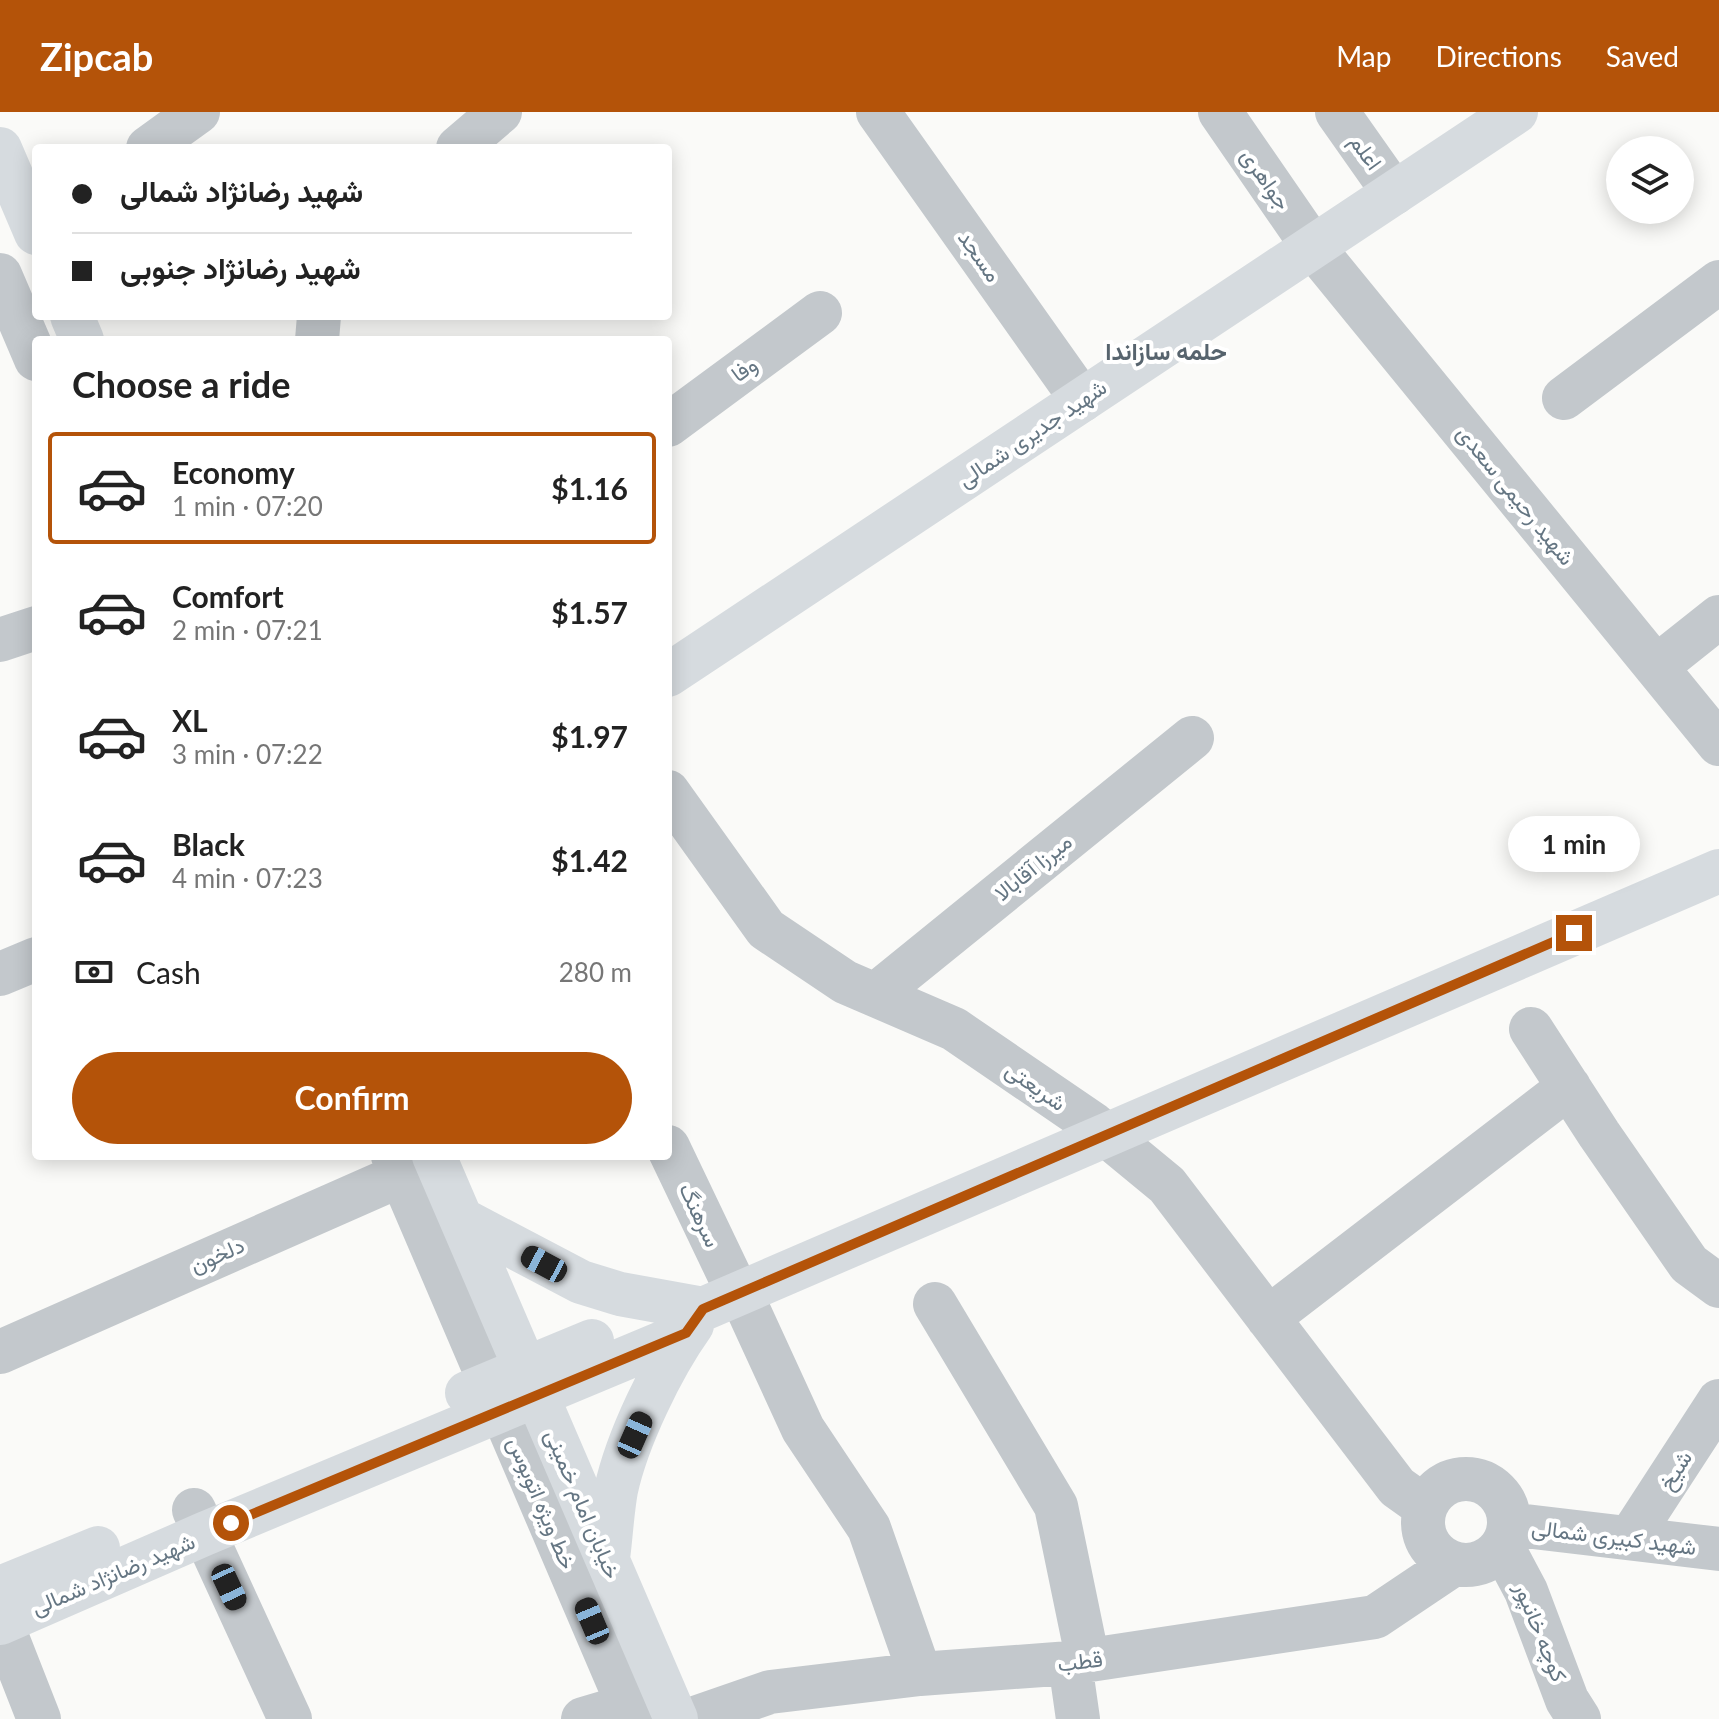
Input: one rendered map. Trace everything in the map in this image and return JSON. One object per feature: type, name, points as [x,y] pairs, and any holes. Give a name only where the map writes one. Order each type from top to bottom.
[{"type":"main road","name":"شهید جدیری شمالی","points":[[672,672],[1516,112]]},
{"type":"main road","points":[[0,149],[32,222]]},
{"type":"main road","name":"شهید رضانژاد شمالی","points":[[0,1623],[199,1522],[1719,871]]},
{"type":"main road","name":"خیابان امام خمینی","points":[[436,1160],[461,1219],[514,1389],[608,1561],[659,1711]]},
{"type":"main road","points":[[461,1219],[581,1282],[620,1294],[700,1308],[662,1375],[630,1448],[617,1488],[608,1561]]},
{"type":"main road","name":"شهید رضانژاد شمالی","points":[[0,1588],[199,1522]]},
{"type":"street","points":[[154,144],[198,112]]},
{"type":"street","points":[[463,144],[500,112]]},
{"type":"street","name":"مسجد","points":[[878,112],[1082,400]]},
{"type":"street","name":"جواهری","points":[[1220,112],[1313,247]]},
{"type":"street","name":"اعلم","points":[[1337,112],[1394,193]]},
{"type":"street","name":"شهید رحیمی سعدی","points":[[1313,247],[1719,744]]},
{"type":"street","points":[[0,275],[32,349]]},
{"type":"street","points":[[1564,398],[1719,282]]},
{"type":"street","name":"وفا","points":[[672,422],[820,313]]},
{"type":"street","points":[[0,369],[32,359]]},
{"type":"street","points":[[1656,667],[1719,617]]},
{"type":"street","points":[[0,640],[32,629]]},
{"type":"street","name":"میرزا آقابالا","points":[[875,995],[1192,738]]},
{"type":"street","name":"شریعتی","points":[[672,798],[766,929],[845,982],[954,1029],[1093,1124],[1167,1185],[1397,1487],[1425,1507]]},
{"type":"street","points":[[0,974],[32,961]]},
{"type":"street","points":[[1531,1029],[1689,1264],[1719,1286]]},
{"type":"street","points":[[1268,1318],[1569,1087]]},
{"type":"street","name":"خط ویژه اتوبوس","points":[[395,1160],[514,1389],[659,1711]]},
{"type":"street","name":"دلخون","points":[[0,1352],[431,1160]]},
{"type":"street","name":"سرهنگ","points":[[671,1160],[700,1308],[747,1307],[803,1429],[869,1528],[920,1674]]},
{"type":"street","points":[[935,1304],[1056,1506],[1079,1662],[1078,1719]]},
{"type":"street","name":"شیخ","points":[[1630,1538],[1719,1401]]},
{"type":"street","points":[[1455,1480],[1478,1480],[1498,1492],[1508,1513],[1506,1535],[1494,1555],[1482,1562],[1454,1564],[1432,1547],[1425,1535],[1425,1507],[1443,1485],[1455,1480]]},
{"type":"street","points":[[199,1522],[290,1719]]},
{"type":"street","name":"شهید کبیری شمالی","points":[[1506,1535],[1630,1538],[1719,1549]]},
{"type":"street","name":"کوچه خانپور","points":[[1506,1535],[1567,1700],[1579,1719]]},
{"type":"street","name":"قطب","points":[[583,1719],[920,1674],[1079,1662],[1375,1617],[1454,1564]]},
{"type":"street","points":[[0,1623],[39,1719]]},
{"type":"district","name":"حلمه سازاندا","points":[[1166,352]]},
{"type":"route","points":[[231,1523],[686,1333],[703,1309],[1574,933]]}]
